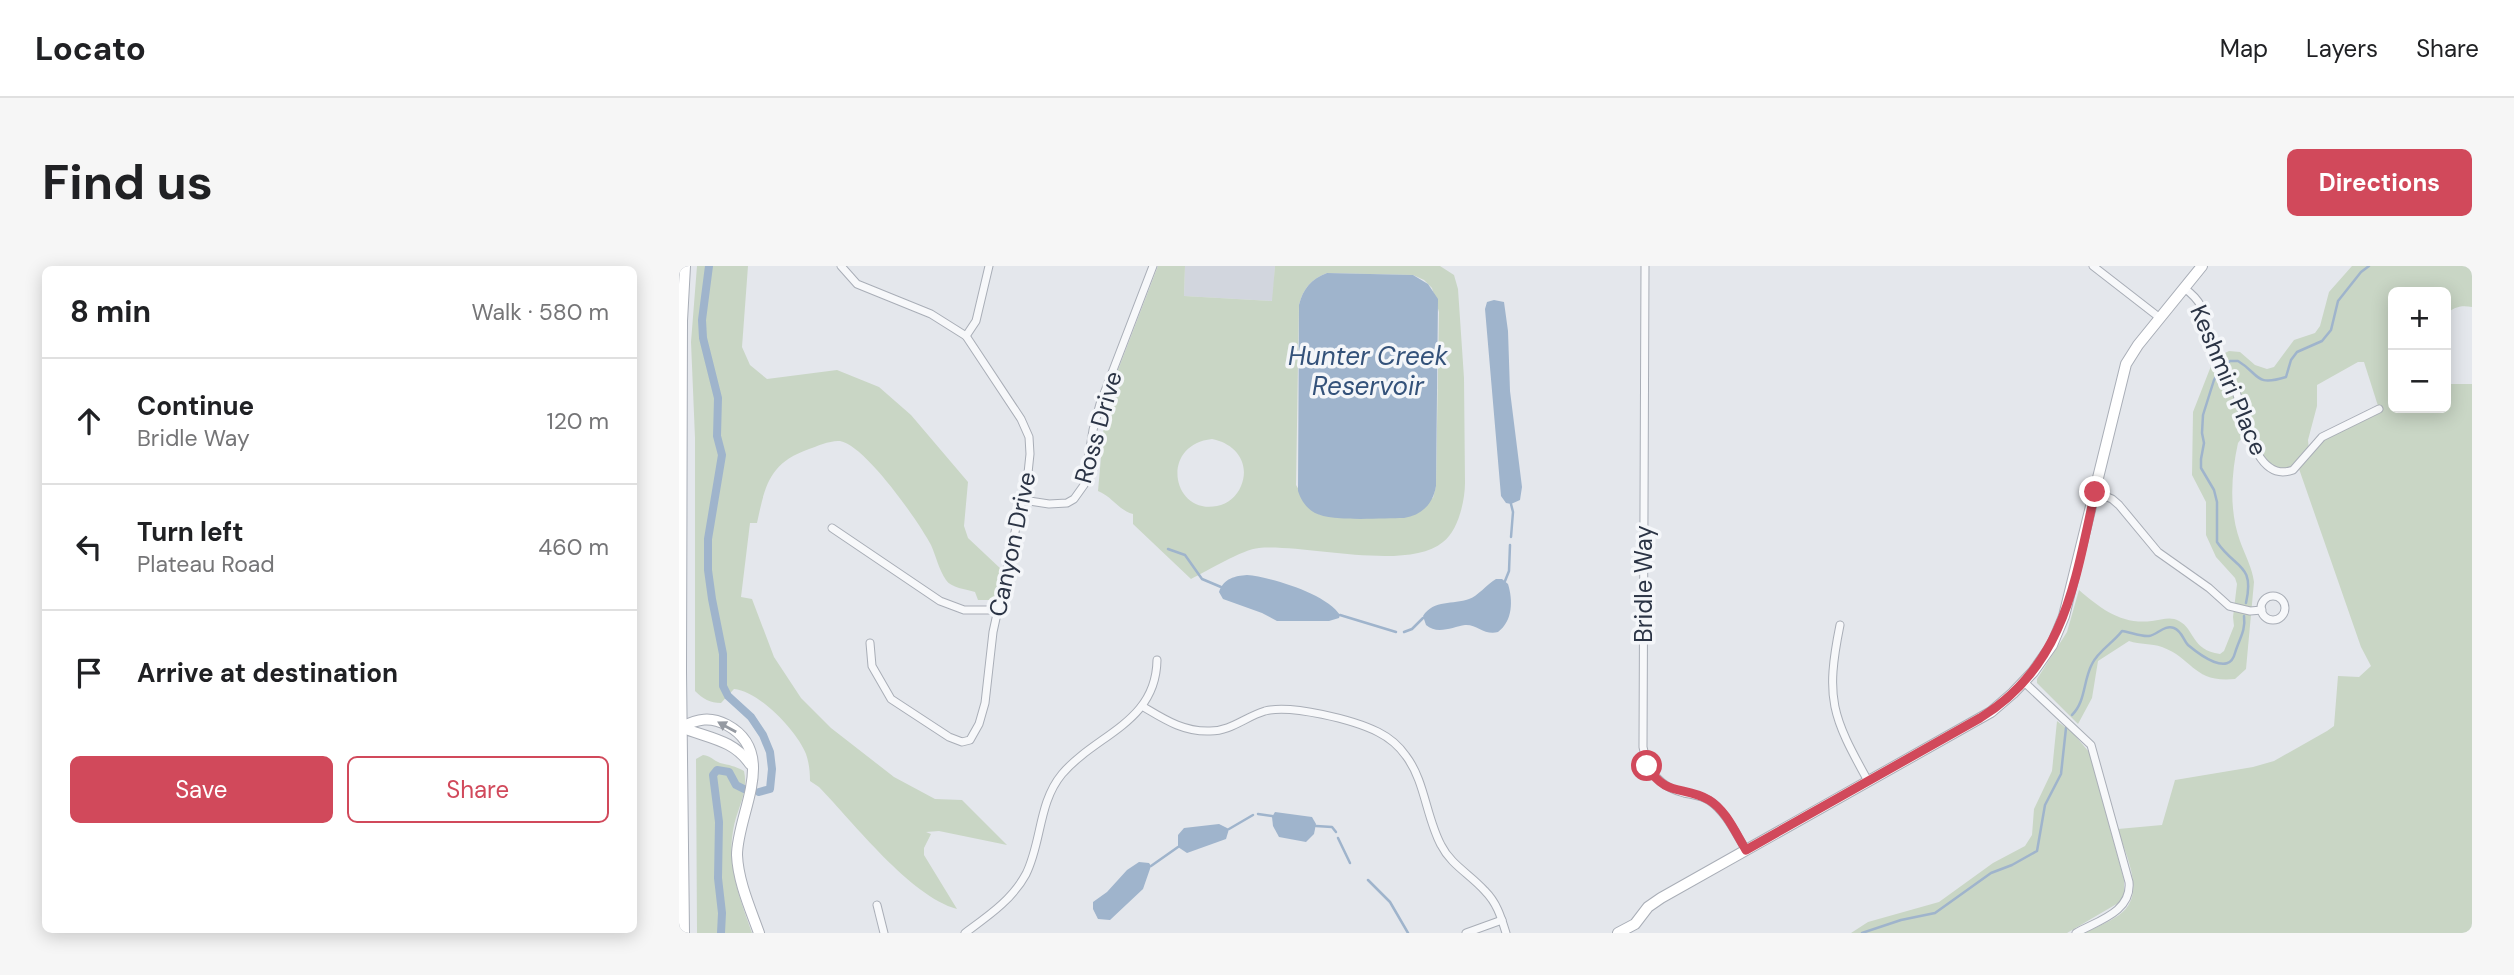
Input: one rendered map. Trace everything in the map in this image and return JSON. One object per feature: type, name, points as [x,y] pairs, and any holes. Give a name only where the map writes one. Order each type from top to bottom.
[{"type":"street","points":[[684,933],[681,727],[682,321],[685,266]]},
{"type":"street","name":"Canyon Drive","points":[[841,266],[857,284],[931,314],[966,337],[1021,419],[1029,437],[1030,463],[998,610],[984,710],[973,738],[967,742],[949,737],[891,699],[872,666],[870,643]]},
{"type":"street","points":[[966,337],[976,321],[989,266]]},
{"type":"street","name":"Ross Drive","points":[[1023,499],[1049,504],[1067,503],[1074,499],[1084,485],[1100,404],[1153,266]]},
{"type":"street","name":"Bridle Way","points":[[1645,266],[1643,747],[1647,766],[1658,780],[1673,790],[1712,802],[1746,850]]},
{"type":"street","points":[[2093,266],[2160,318]]},
{"type":"street","points":[[1618,933],[1635,924],[1648,907],[1661,898],[1991,712],[2024,682],[2052,645],[2064,616],[2126,364],[2199,267]]},
{"type":"street","name":"Keshmiri Place","points":[[2184,288],[2195,296],[2204,310],[2211,349],[2232,381],[2256,452],[2268,466],[2281,472],[2293,470],[2322,437],[2379,409]]},
{"type":"street","points":[[2095,492],[2119,505],[2158,552],[2209,588],[2229,606],[2250,611],[2262,610]]},
{"type":"street","points":[[832,528],[940,601],[964,610],[998,610]]},
{"type":"street","points":[[1840,625],[1832,666],[1832,698],[1841,730],[1868,781]]},
{"type":"street","points":[[971,931],[1020,884],[1032,857],[1047,800],[1061,775],[1083,754],[1128,723],[1142,706],[1155,676],[1157,660]]},
{"type":"street","points":[[2024,682],[2084,737],[2093,750],[2129,882],[2129,894],[2121,908],[2076,933]]},
{"type":"street","points":[[1142,706],[1172,724],[1200,731],[1221,731],[1265,711],[1282,709],[1310,712],[1380,733],[1396,744],[1409,760],[1446,854],[1491,897],[1506,933]]},
{"type":"street","points":[[681,727],[704,718],[724,724],[745,741],[752,767],[753,787],[740,829],[737,856],[740,876],[759,933]]},
{"type":"street","points":[[681,727],[726,741],[742,754],[752,767]]},
{"type":"street","points":[[877,905],[884,933]]},
{"type":"street","points":[[1466,933],[1502,920]]},
{"type":"shaded area","points":[[1185,266],[1275,266],[1273,301],[1184,296]]},
{"type":"green space","points":[[697,266],[748,266],[742,347],[750,365],[767,379],[837,370],[879,387],[911,415],[968,482],[964,526],[968,538],[1002,570],[994,600],[978,600],[975,592],[948,583],[925,534],[904,503],[863,456],[840,441],[828,442],[796,455],[785,461],[771,477],[757,523],[750,523],[741,597],[752,599],[774,657],[801,698],[831,728],[894,777],[935,799],[962,800],[1007,845],[939,831],[926,832],[931,834],[924,848],[924,855],[957,909],[939,902],[902,874],[819,787],[810,781],[808,761],[801,745],[786,724],[765,704],[744,691],[734,689],[721,703],[707,700],[695,691],[695,438],[691,342]]},
{"type":"green space","points":[[1158,266],[1185,266],[1184,296],[1272,301],[1275,266],[1440,266],[1454,275],[1458,289],[1464,378],[1465,483],[1460,515],[1448,537],[1427,551],[1381,556],[1259,548],[1235,556],[1191,579],[1133,524],[1133,514],[1123,510],[1098,491],[1106,401]],"holes":[[[1327,273],[1413,275],[1432,288],[1439,312],[1436,486],[1433,498],[1321,515],[1311,510],[1296,485],[1299,305],[1309,285]],[[1212,439],[1227,445],[1239,455],[1244,477],[1239,490],[1228,501],[1217,506],[1202,506],[1190,500],[1182,490],[1178,465],[1184,453],[1195,444]]]},
{"type":"green space","points":[[2352,266],[2472,266],[2472,307],[2457,307],[2451,310],[2451,287],[2388,287],[2388,413],[2451,413],[2451,384],[2472,384],[2472,933],[2085,933],[2119,915],[2128,906],[2132,896],[2132,874],[2118,829],[2162,825],[2175,780],[2274,761],[2327,731],[2334,726],[2338,676],[2359,677],[2371,666],[2361,647],[2298,466],[2293,470],[2268,466],[2250,436],[2238,443],[2232,492],[2236,529],[2254,582],[2246,669],[2235,679],[2210,677],[2162,647],[2129,641],[2098,661],[2092,698],[2078,724],[2037,683],[2067,632],[2079,590],[2104,609],[2131,621],[2176,620],[2184,625],[2204,648],[2220,654],[2224,651],[2234,626],[2237,584],[2235,578],[2216,557],[2206,535],[2206,502],[2192,475],[2193,412],[2211,366],[2221,355],[2229,351],[2240,352],[2255,365],[2267,369],[2274,367],[2294,340],[2315,333],[2320,326],[2329,292]],"holes":[[[2358,362],[2364,362],[2379,409],[2317,440],[2309,450],[2308,440],[2317,406],[2317,385]]]},
{"type":"green space","points":[[2057,721],[2073,733],[2089,752],[2124,880],[2124,895],[2120,902],[2067,933],[1851,933],[1868,922],[1939,902],[1993,863],[2025,846],[2032,835],[2034,809],[2052,771]]},
{"type":"green space","points":[[703,755],[744,771],[745,787],[733,831],[732,857],[736,883],[752,933],[697,933],[696,759]]},
{"type":"water","name":"Hunter Creek Reservoir","points":[[1327,273],[1413,275],[1428,284],[1438,299],[1436,486],[1429,503],[1410,517],[1358,519],[1323,516],[1306,506],[1298,491],[1299,305],[1309,285]]},
{"type":"water","points":[[1487,302],[1504,302],[1510,391],[1522,487],[1520,500],[1511,504],[1506,503],[1501,496],[1485,309]]},
{"type":"water","points":[[1247,575],[1284,583],[1311,594],[1333,607],[1340,615],[1339,618],[1329,621],[1277,621],[1223,599],[1219,592],[1227,581]]},
{"type":"water","points":[[1496,579],[1502,579],[1508,584],[1511,597],[1507,622],[1498,632],[1493,633],[1469,625],[1435,630],[1426,625],[1423,616],[1433,607],[1472,598]]},
{"type":"water","points":[[1275,812],[1312,817],[1316,824],[1314,834],[1306,842],[1279,837],[1273,826],[1272,817]]},
{"type":"water","points":[[1219,824],[1229,829],[1226,839],[1187,853],[1178,847],[1178,835],[1184,828]]},
{"type":"water","points":[[1139,862],[1149,863],[1151,866],[1143,889],[1110,920],[1098,919],[1093,902]]},
{"type":"waterway","points":[[709,266],[702,320],[703,338],[718,398],[717,436],[722,455],[708,539],[708,570],[723,654],[723,686],[728,696],[751,717],[770,752],[770,789],[759,792]]},
{"type":"waterway","points":[[2225,365],[2230,361],[2238,361],[2258,378],[2268,381],[2286,377],[2291,360],[2297,352],[2322,341],[2331,330],[2338,301],[2369,266]]},
{"type":"waterway","points":[[2220,369],[2203,415],[2201,468],[2214,490],[2217,502],[2217,542],[2246,573],[2246,603]]},
{"type":"waterway","points":[[1511,504],[1511,537]]},
{"type":"waterway","points":[[1505,581],[1509,571],[1510,545]]},
{"type":"waterway","points":[[1168,549],[1185,555],[1202,579],[1221,587]]},
{"type":"waterway","points":[[1340,615],[1396,632]]},
{"type":"waterway","points":[[2072,715],[2080,704],[2089,670],[2095,659],[2122,631],[2149,636],[2171,627],[2179,631],[2188,645],[2200,654],[2221,664],[2232,660],[2242,635],[2244,616]]},
{"type":"waterway","points":[[1404,632],[1412,629],[1423,618]]},
{"type":"waterway","points":[[1862,933],[1901,920],[1935,913],[1991,873],[2037,851],[2045,805],[2061,774],[2066,728]]},
{"type":"waterway","points":[[721,933],[719,822],[713,775],[717,770],[729,772],[736,785],[744,789]]},
{"type":"waterway","points":[[1258,814],[1272,816]]},
{"type":"waterway","points":[[1229,829],[1253,815]]},
{"type":"waterway","points":[[1316,826],[1332,827],[1336,832]]},
{"type":"waterway","points":[[1338,838],[1350,863]]},
{"type":"waterway","points":[[1151,866],[1178,847]]},
{"type":"waterway","points":[[1368,880],[1390,902],[1408,933]]},
{"type":"route","points":[[1647,766],[1665,786],[1712,802],[1746,850],[1991,712],[2033,672],[2052,645],[2070,601],[2095,492]]}]
